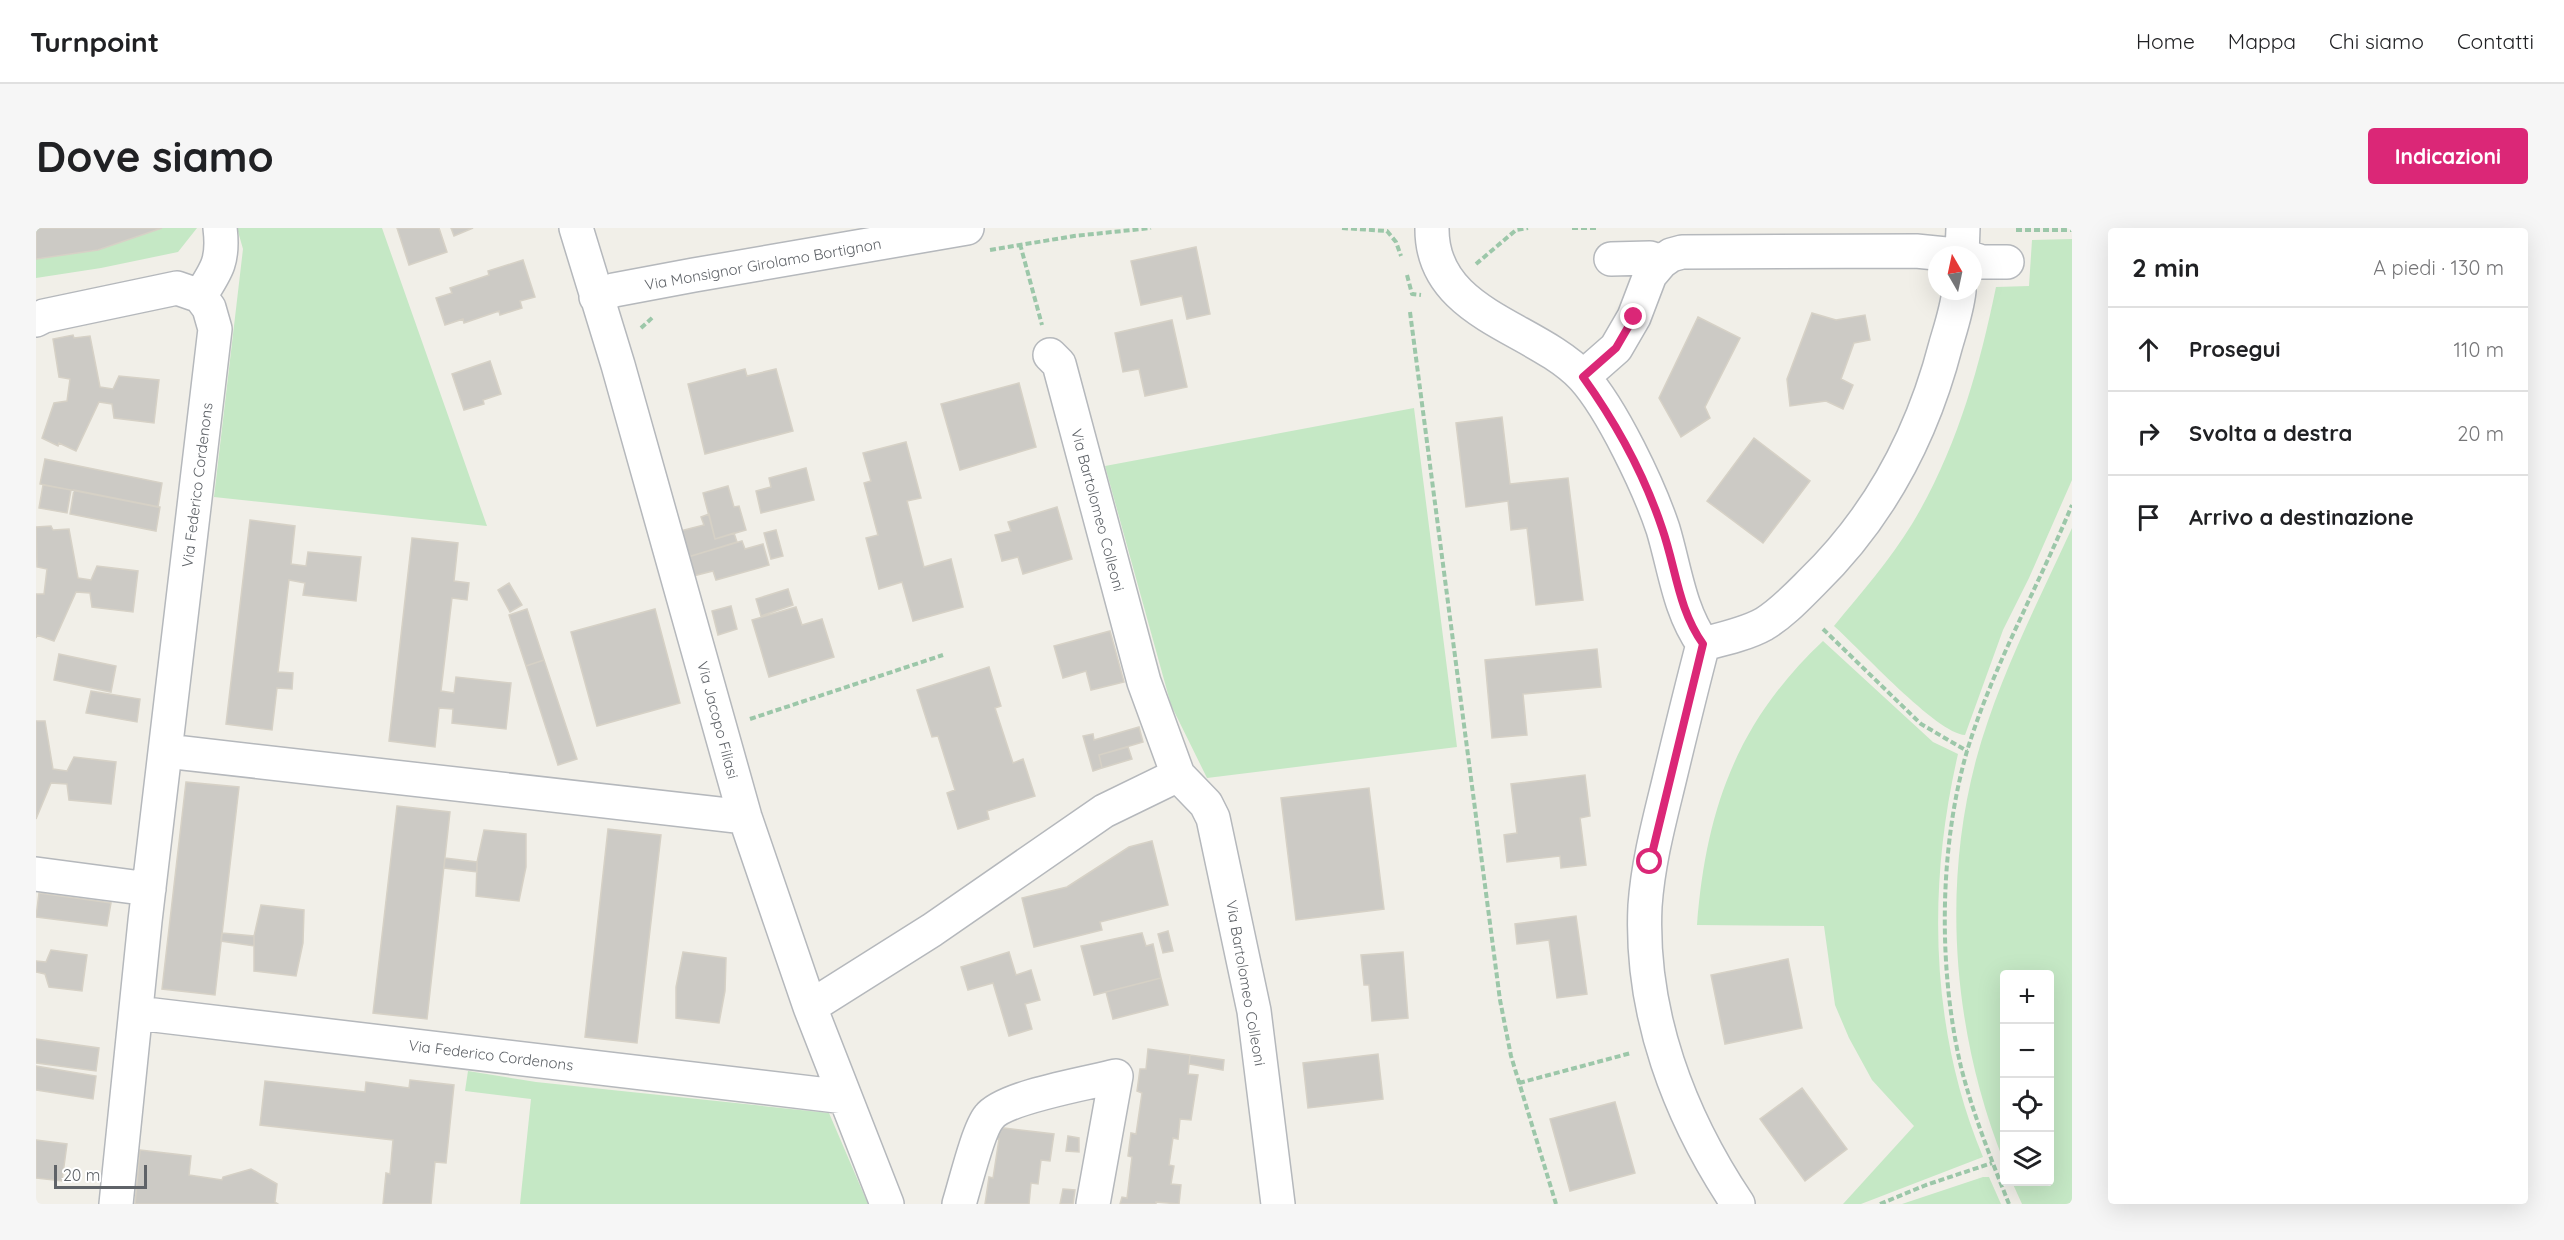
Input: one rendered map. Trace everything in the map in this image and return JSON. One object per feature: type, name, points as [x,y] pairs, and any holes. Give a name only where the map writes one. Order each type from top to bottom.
[{"type":"street","points":[[36,320],[55,313],[177,288],[200,296],[222,259],[220,228]]},
{"type":"street","name":"Via Jacopo Filiasi","points":[[576,228],[745,817],[810,1007],[887,1204]]},
{"type":"street","name":"Via Monsignor Girolamo Bortignon","points":[[596,297],[625,288],[836,239],[967,228]]},
{"type":"street","points":[[1432,228],[1432,242],[1437,265],[1460,293],[1506,328],[1561,359],[1583,377],[1604,407],[1655,508],[1683,603],[1694,630],[1703,644],[1650,862],[1645,906],[1646,945],[1652,1003],[1668,1069],[1716,1171],[1738,1204]]},
{"type":"street","points":[[1962,246],[1963,228]]},
{"type":"street","points":[[1583,377],[1616,348],[1634,317],[1650,275],[1661,262],[1671,255],[1682,252],[1928,252]]},
{"type":"street","points":[[1611,259],[1650,258],[1661,262]]},
{"type":"street","points":[[1982,262],[2007,262]]},
{"type":"street","name":"Via Federico Cordenons","points":[[116,1204],[149,889],[214,329],[209,308],[200,296]]},
{"type":"street","points":[[1703,644],[1762,625],[1785,609],[1835,560],[1870,518],[1897,473],[1922,421],[1940,370],[1957,300]]},
{"type":"street","name":"Via Bartolomeo Colleoni","points":[[1050,355],[1059,364],[1144,682],[1179,776],[1206,804],[1216,829],[1254,1011],[1278,1204]]},
{"type":"street","points":[[166,752],[745,817]]},
{"type":"street","points":[[810,1007],[932,930],[1104,811],[1179,776]]},
{"type":"street","points":[[36,874],[149,889]]},
{"type":"street","name":"Via Federico Cordenons","points":[[137,1013],[845,1097]]},
{"type":"street","points":[[958,1204],[982,1131],[988,1117],[999,1107],[1116,1076],[1093,1204]]},
{"type":"path","points":[[1342,228],[1387,231],[1396,242],[1404,264]]},
{"type":"path","points":[[1470,267],[1493,252],[1516,230],[1528,228]]},
{"type":"path","points":[[1020,244],[1050,355]]},
{"type":"path","points":[[1406,274],[1412,294],[1427,296]]},
{"type":"path","points":[[1410,312],[1500,1000],[1519,1083],[1556,1204]]},
{"type":"path","points":[[2009,1204],[1992,1163],[1961,1066],[1952,1012],[1945,944],[1949,838],[1968,751],[2021,616],[2051,556],[2072,505]]},
{"type":"path","points":[[1823,628],[1921,724],[1968,751]]},
{"type":"path","points":[[721,728],[943,656]]},
{"type":"path","points":[[1519,1083],[1636,1052]]},
{"type":"path","points":[[1880,1204],[1926,1185],[1992,1163]]},
{"type":"green space","points":[[36,228],[197,228],[178,252],[101,268],[36,278]]},
{"type":"green space","points":[[237,228],[382,228],[487,526],[214,497],[243,249]]},
{"type":"green space","points":[[2072,239],[2072,480],[2029,578],[2003,630],[1965,735],[1952,731],[1936,721],[1834,626],[1875,576],[1912,524],[1928,496],[1953,439],[1974,379],[1996,287],[2029,286],[2032,240]]},
{"type":"green space","points":[[1414,408],[1457,747],[1207,778],[1171,705],[1105,466]]},
{"type":"green space","points":[[2072,528],[2072,1204],[2022,1204],[2014,1186],[2054,1186],[2054,970],[2000,970],[2000,1151],[1974,1065],[1964,1014],[1958,963],[1956,912],[1965,810],[1985,730],[2019,642]]},
{"type":"green space","points":[[1823,641],[1933,742],[1958,754],[1941,856],[1938,907],[1939,958],[1952,1059],[1965,1109],[1983,1157],[1861,1204],[1843,1204],[1914,1126],[1872,1080],[1849,1038],[1835,1005],[1824,926],[1697,925],[1708,843],[1731,770],[1768,703],[1793,672]]},
{"type":"green space","points":[[468,1071],[536,1082],[829,1113],[868,1204],[520,1204],[531,1099],[465,1091]]},
{"type":"green space","points":[[1989,1177],[2001,1204],[1902,1204]]},
{"type":"building","points":[[36,228],[162,228],[98,250],[36,259]]},
{"type":"building","points":[[397,228],[439,228],[447,252],[409,265]]},
{"type":"building","points":[[451,228],[473,228],[454,236]]},
{"type":"building","points":[[1196,247],[1210,314],[1187,319],[1182,296],[1141,305],[1131,261]]},
{"type":"building","points":[[523,260],[535,297],[520,301],[522,308],[500,315],[499,311],[464,323],[463,319],[445,325],[436,298],[452,293],[450,288],[489,275],[488,271]]},
{"type":"building","points":[[1812,313],[1836,320],[1865,315],[1870,340],[1854,343],[1841,379],[1853,385],[1843,409],[1826,401],[1790,406],[1787,379]]},
{"type":"building","points":[[1698,317],[1740,338],[1705,407],[1710,418],[1681,437],[1659,398]]},
{"type":"building","points":[[1172,320],[1187,387],[1145,396],[1139,369],[1123,372],[1115,333]]},
{"type":"building","points":[[73,335],[74,338],[90,336],[100,387],[113,389],[119,376],[159,380],[154,423],[114,418],[112,404],[99,402],[76,451],[42,438],[54,403],[67,401],[70,379],[59,377],[53,339]]},
{"type":"building","points":[[490,361],[501,394],[483,400],[484,404],[464,410],[452,374]]},
{"type":"building","points":[[745,369],[747,376],[776,369],[793,431],[705,454],[688,384]]},
{"type":"building","points":[[1019,383],[1036,447],[960,470],[941,404]]},
{"type":"building","points":[[1502,417],[1510,484],[1568,478],[1583,600],[1536,605],[1527,528],[1511,530],[1508,501],[1466,507],[1456,423]]},
{"type":"building","points":[[1754,438],[1810,481],[1763,543],[1707,501]]},
{"type":"building","points":[[906,442],[921,498],[907,501],[924,567],[951,559],[963,607],[913,621],[902,582],[879,589],[866,538],[878,535],[864,483],[871,481],[863,453]]},
{"type":"building","points":[[45,459],[162,483],[158,507],[40,484]]},
{"type":"building","points":[[806,468],[814,500],[761,513],[756,491],[771,487],[769,478]]},
{"type":"building","points":[[43,485],[71,490],[67,513],[39,508]]},
{"type":"building","points":[[728,486],[734,507],[739,506],[746,530],[715,539],[703,493]]},
{"type":"building","points":[[74,490],[160,507],[156,531],[70,514]]},
{"type":"building","points":[[1057,507],[1072,559],[1023,574],[1018,557],[1002,561],[995,535],[1011,531],[1008,522]]},
{"type":"building","points":[[709,514],[715,539],[734,533],[737,542],[688,557],[680,531],[704,525],[701,517]]},
{"type":"building","points":[[250,520],[295,526],[291,564],[306,566],[308,552],[361,557],[356,601],[303,595],[305,583],[289,580],[278,672],[293,673],[292,689],[277,688],[272,730],[226,724]]},
{"type":"building","points":[[51,526],[53,530],[69,529],[78,578],[91,580],[97,566],[138,571],[133,612],[92,607],[90,593],[76,592],[54,641],[37,635],[36,638],[36,594],[44,594],[47,569],[37,567],[36,527]]},
{"type":"building","points":[[776,530],[783,556],[771,559],[764,533]]},
{"type":"building","points":[[412,538],[458,543],[454,581],[469,583],[467,600],[452,598],[441,691],[454,693],[456,677],[511,683],[506,729],[452,723],[453,709],[439,708],[435,747],[389,741]]},
{"type":"building","points":[[742,541],[745,549],[763,544],[769,565],[716,580],[713,571],[693,576],[688,557]]},
{"type":"building","points":[[509,583],[522,605],[510,612],[498,590]]},
{"type":"building","points":[[788,589],[793,605],[761,616],[756,599]]},
{"type":"building","points":[[731,606],[737,629],[718,635],[712,611]]},
{"type":"building","points":[[796,607],[802,625],[822,619],[834,657],[769,677],[752,620]]},
{"type":"building","points":[[527,609],[544,660],[526,666],[509,615]]},
{"type":"building","points":[[655,609],[680,703],[597,726],[571,632]]},
{"type":"building","points":[[1110,631],[1124,682],[1091,690],[1086,671],[1063,678],[1054,646]]},
{"type":"building","points":[[1597,649],[1601,687],[1523,694],[1527,735],[1492,738],[1485,660]]},
{"type":"building","points":[[59,654],[116,666],[111,692],[54,680]]},
{"type":"building","points":[[544,660],[577,759],[558,765],[526,666]]},
{"type":"building","points":[[989,667],[1001,706],[995,708],[1013,763],[1023,759],[1035,796],[987,811],[989,819],[958,829],[947,793],[955,790],[938,736],[932,737],[917,690]]},
{"type":"building","points":[[91,691],[140,699],[137,722],[86,713]]},
{"type":"building","points":[[36,721],[45,721],[53,769],[67,771],[74,757],[116,762],[111,804],[69,800],[67,784],[51,783],[36,819]]},
{"type":"building","points":[[1139,727],[1143,742],[1099,755],[1102,768],[1093,771],[1083,736],[1093,734],[1094,740]]},
{"type":"building","points":[[1128,747],[1132,759],[1102,768],[1099,755]]},
{"type":"building","points":[[1585,775],[1590,816],[1580,818],[1586,865],[1561,868],[1560,856],[1507,862],[1504,835],[1517,833],[1511,784]]},
{"type":"building","points":[[186,782],[239,787],[215,995],[162,989]]},
{"type":"building","points":[[1369,788],[1384,909],[1296,920],[1281,798]]},
{"type":"building","points":[[397,806],[450,812],[427,1019],[373,1013]]},
{"type":"building","points":[[608,829],[661,835],[637,1043],[585,1037]]},
{"type":"building","points":[[484,830],[526,834],[526,867],[519,901],[476,896],[477,862]]},
{"type":"building","points":[[1152,841],[1168,905],[1100,922],[1102,930],[1034,947],[1022,898],[1067,887],[1129,847]]},
{"type":"building","points":[[445,858],[477,862],[477,872],[444,868]]},
{"type":"building","points":[[39,893],[111,903],[107,926],[36,917]]},
{"type":"building","points":[[261,905],[304,910],[303,943],[296,976],[254,971],[254,936]]},
{"type":"building","points":[[1576,916],[1587,994],[1557,998],[1549,940],[1517,944],[1515,924]]},
{"type":"building","points":[[1168,931],[1173,951],[1163,953],[1158,934]]},
{"type":"building","points":[[222,933],[254,936],[254,946],[221,941]]},
{"type":"building","points":[[1142,933],[1146,946],[1153,944],[1161,978],[1094,995],[1081,946]]},
{"type":"building","points":[[51,950],[87,955],[82,991],[49,987],[45,974],[36,972],[36,961],[46,962]]},
{"type":"building","points":[[683,952],[726,958],[725,991],[719,1023],[676,1018],[676,987]]},
{"type":"building","points":[[1009,952],[1016,975],[1031,970],[1040,1000],[1025,1004],[1032,1029],[1009,1036],[993,983],[968,990],[961,967]]},
{"type":"building","points":[[1403,952],[1408,1018],[1372,1021],[1369,985],[1364,985],[1361,955]]},
{"type":"building","points":[[1788,959],[1802,1028],[1725,1044],[1711,975]]},
{"type":"building","points":[[1161,978],[1168,1005],[1113,1019],[1106,992]]},
{"type":"building","points":[[36,1039],[99,1048],[96,1071],[36,1063]]},
{"type":"building","points":[[1148,1049],[1190,1055],[1188,1074],[1198,1075],[1191,1120],[1180,1119],[1178,1139],[1173,1138],[1169,1165],[1174,1166],[1171,1184],[1181,1185],[1179,1204],[1156,1202],[1156,1204],[1120,1204],[1122,1197],[1127,1198],[1132,1157],[1128,1156],[1131,1133],[1136,1134],[1142,1093],[1137,1091],[1140,1069],[1146,1069]]},
{"type":"building","points":[[1378,1054],[1383,1099],[1308,1108],[1303,1063]]},
{"type":"building","points":[[1190,1055],[1224,1060],[1223,1070],[1189,1064]]},
{"type":"building","points":[[36,1066],[96,1076],[93,1099],[36,1090]]},
{"type":"building","points":[[410,1080],[454,1085],[446,1163],[435,1162],[431,1204],[383,1204],[386,1173],[390,1174],[393,1140],[260,1125],[265,1081],[365,1092],[366,1082],[409,1088]]},
{"type":"building","points":[[1802,1088],[1847,1149],[1805,1181],[1760,1119]]},
{"type":"building","points":[[1615,1102],[1635,1173],[1570,1191],[1550,1119]]},
{"type":"building","points":[[996,1127],[1054,1134],[1050,1161],[1041,1160],[1038,1184],[1031,1183],[1029,1204],[985,1204],[989,1177],[993,1178],[999,1139],[994,1139]]},
{"type":"building","points":[[1068,1136],[1079,1138],[1079,1152],[1066,1151]]},
{"type":"building","points":[[36,1140],[67,1144],[62,1181],[36,1178]]},
{"type":"building","points":[[140,1150],[191,1156],[189,1175],[222,1180],[223,1177],[251,1169],[277,1184],[275,1202],[278,1204],[135,1204]]},
{"type":"building","points":[[1063,1189],[1075,1190],[1073,1204],[1060,1204]]},
{"type":"route","points":[[1634,317],[1616,348],[1583,377],[1604,407],[1628,449],[1655,508],[1664,531],[1677,588],[1685,611],[1703,644],[1650,862]]}]
